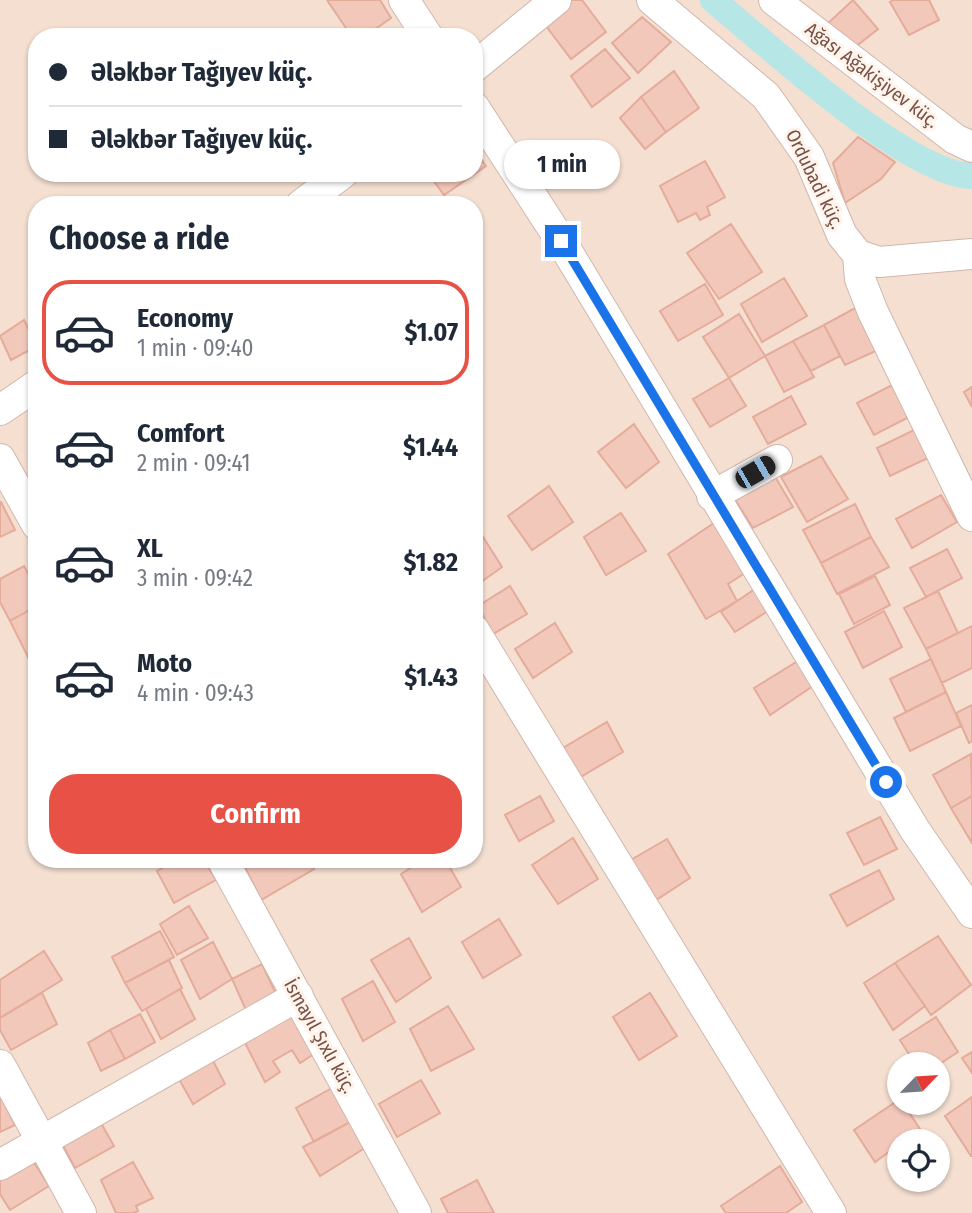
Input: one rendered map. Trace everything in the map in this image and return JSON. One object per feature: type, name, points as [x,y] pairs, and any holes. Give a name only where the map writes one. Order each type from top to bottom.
[{"type":"street","points":[[404,0],[422,28]]},
{"type":"street","points":[[483,60],[556,0]]},
{"type":"street","name":"Ordubadi küç.","points":[[652,0],[766,96],[808,157],[842,235],[858,255]]},
{"type":"street","name":"Ağası Ağakişiyev küç.","points":[[774,0],[955,139],[972,147]]},
{"type":"street","points":[[483,121],[561,241],[915,830],[972,913]]},
{"type":"street","points":[[313,196],[331,182]]},
{"type":"street","points":[[972,254],[879,262],[858,255],[860,279],[873,312],[972,516]]},
{"type":"street","points":[[0,410],[28,391]]},
{"type":"street","points":[[0,459],[28,509]]},
{"type":"street","points":[[712,496],[777,460]]},
{"type":"street","points":[[483,645],[831,1213]]},
{"type":"street","name":"İsmayıl Şıxlı küç.","points":[[227,868],[416,1213]]},
{"type":"street","points":[[0,1165],[39,1140],[298,996]]},
{"type":"street","points":[[0,1065],[81,1213]]},
{"type":"shaded area","points":[[0,0],[972,0],[972,1213],[0,1213]]},
{"type":"building","points":[[327,0],[380,0],[391,18],[377,28],[346,28]]},
{"type":"building","points":[[571,0],[582,0],[606,32],[571,59],[543,22]]},
{"type":"building","points":[[853,0],[878,29],[849,52],[825,26]]},
{"type":"building","points":[[929,0],[939,20],[909,35],[890,2]]},
{"type":"building","points":[[642,17],[671,42],[638,73],[612,43]]},
{"type":"building","points":[[605,49],[630,78],[592,107],[571,76]]},
{"type":"building","points":[[674,71],[699,108],[666,132],[641,97]]},
{"type":"building","points":[[641,97],[666,132],[645,149],[620,118]]},
{"type":"building","points":[[858,137],[895,162],[881,179],[845,203],[833,163]]},
{"type":"building","points":[[705,161],[725,197],[707,207],[710,215],[700,220],[696,213],[678,222],[660,186]]},
{"type":"building","points":[[435,182],[463,182],[444,195]]},
{"type":"building","points":[[731,224],[762,272],[719,299],[687,253]]},
{"type":"building","points":[[784,278],[807,316],[762,342],[741,304]]},
{"type":"building","points":[[705,284],[723,315],[678,341],[660,311]]},
{"type":"building","points":[[859,306],[880,349],[845,365],[824,325]]},
{"type":"building","points":[[739,314],[765,356],[729,378],[703,337]]},
{"type":"building","points":[[24,320],[28,328],[28,351],[11,360],[0,336]]},
{"type":"building","points":[[824,325],[840,356],[811,371],[793,341]]},
{"type":"building","points":[[793,341],[814,377],[784,392],[765,356]]},
{"type":"building","points":[[729,378],[746,406],[710,427],[693,399]]},
{"type":"building","points":[[894,384],[909,417],[874,435],[857,403]]},
{"type":"building","points":[[972,387],[972,407],[964,392]]},
{"type":"building","points":[[791,396],[806,424],[768,444],[753,417]]},
{"type":"building","points":[[634,424],[659,462],[626,488],[598,452]]},
{"type":"building","points":[[916,429],[930,457],[890,476],[877,448]]},
{"type":"building","points":[[821,456],[848,499],[807,522],[781,477]]},
{"type":"building","points":[[774,475],[793,507],[753,528],[734,498]]},
{"type":"building","points":[[549,486],[573,522],[532,550],[508,516]]},
{"type":"building","points":[[941,495],[957,522],[912,548],[896,519]]},
{"type":"building","points":[[0,502],[15,530],[0,537]]},
{"type":"building","points":[[855,504],[871,537],[821,563],[803,530]]},
{"type":"building","points":[[621,513],[646,551],[606,575],[584,537]]},
{"type":"building","points":[[714,523],[745,573],[728,584],[737,601],[706,619],[668,554]]},
{"type":"building","points":[[483,537],[502,567],[483,581]]},
{"type":"building","points":[[871,537],[889,567],[837,594],[821,563]]},
{"type":"building","points":[[947,549],[962,578],[926,597],[910,568]]},
{"type":"building","points":[[24,566],[28,573],[28,611],[10,621],[0,602],[0,579]]},
{"type":"building","points":[[875,576],[890,605],[854,624],[839,594]]},
{"type":"building","points":[[510,586],[527,614],[493,634],[483,615],[483,603]]},
{"type":"building","points":[[755,589],[768,611],[735,632],[721,612]]},
{"type":"building","points":[[938,591],[958,633],[926,649],[904,608]]},
{"type":"building","points":[[28,611],[28,657],[10,621]]},
{"type":"building","points":[[884,611],[902,647],[863,668],[845,632]]},
{"type":"building","points":[[555,623],[572,652],[533,678],[515,649]]},
{"type":"building","points":[[972,626],[972,668],[942,683],[926,649]]},
{"type":"building","points":[[931,659],[946,692],[906,712],[890,679]]},
{"type":"building","points":[[798,661],[813,686],[770,715],[754,688]]},
{"type":"building","points":[[946,692],[961,726],[910,751],[894,718]]},
{"type":"building","points":[[972,705],[972,741],[969,743],[956,713]]},
{"type":"building","points":[[607,722],[623,752],[579,778],[561,749]]},
{"type":"building","points":[[971,754],[972,796],[951,808],[933,775]]},
{"type":"building","points":[[540,796],[554,821],[519,841],[505,815]]},
{"type":"building","points":[[972,796],[972,843],[951,808]]},
{"type":"building","points":[[880,817],[897,849],[864,865],[847,833]]},
{"type":"building","points":[[573,838],[598,879],[558,904],[532,865]]},
{"type":"building","points":[[667,839],[690,878],[653,902],[629,861]]},
{"type":"building","points":[[162,868],[209,868],[216,880],[174,903],[157,871]]},
{"type":"building","points":[[245,868],[314,868],[314,869],[261,900]]},
{"type":"building","points":[[411,868],[450,868],[461,887],[422,912],[401,874]]},
{"type":"building","points":[[879,870],[894,899],[847,926],[830,895]]},
{"type":"building","points":[[189,906],[208,938],[177,955],[160,924]]},
{"type":"building","points":[[499,919],[521,955],[483,978],[462,942]]},
{"type":"building","points":[[160,931],[174,957],[125,983],[112,957]]},
{"type":"building","points":[[938,936],[971,985],[931,1015],[895,963]]},
{"type":"building","points":[[409,938],[431,978],[396,1002],[371,960]]},
{"type":"building","points":[[213,942],[232,979],[200,999],[181,960]]},
{"type":"building","points":[[44,951],[62,980],[0,1018],[0,980]]},
{"type":"building","points":[[169,960],[182,988],[142,1011],[125,983]]},
{"type":"building","points":[[895,963],[925,1006],[893,1030],[864,983]]},
{"type":"building","points":[[262,964],[276,994],[246,1010],[232,979]]},
{"type":"building","points":[[373,981],[395,1022],[363,1041],[342,999]]},
{"type":"building","points":[[180,989],[195,1019],[161,1039],[146,1009]]},
{"type":"building","points":[[42,993],[57,1024],[11,1050],[0,1030],[0,1018]]},
{"type":"building","points":[[650,993],[677,1036],[639,1060],[613,1017]]},
{"type":"building","points":[[448,1006],[474,1049],[431,1071],[410,1029]]},
{"type":"building","points":[[290,1009],[314,1054],[300,1063],[292,1050],[273,1061],[280,1072],[265,1082],[241,1035]]},
{"type":"building","points":[[140,1014],[155,1042],[125,1059],[110,1030]]},
{"type":"building","points":[[936,1017],[958,1052],[950,1057],[950,1052],[908,1052],[900,1040]]},
{"type":"building","points":[[110,1030],[125,1059],[101,1071],[88,1043]]},
{"type":"building","points":[[972,1052],[972,1073],[962,1058]]},
{"type":"building","points":[[209,1053],[225,1084],[193,1104],[175,1072]]},
{"type":"building","points":[[421,1080],[440,1113],[397,1137],[379,1104]]},
{"type":"building","points":[[332,1088],[350,1122],[314,1142],[296,1108]]},
{"type":"building","points":[[0,1095],[15,1125],[0,1132]]},
{"type":"building","points":[[972,1097],[972,1156],[945,1116]]},
{"type":"building","points":[[887,1108],[887,1115],[911,1115],[920,1129],[887,1129],[887,1153],[875,1162],[854,1130]]},
{"type":"building","points":[[97,1116],[114,1146],[75,1168],[59,1138]]},
{"type":"building","points":[[350,1122],[365,1148],[320,1176],[303,1147]]},
{"type":"building","points":[[29,1155],[49,1186],[10,1210],[0,1194],[0,1176]]},
{"type":"building","points":[[133,1162],[153,1198],[136,1206],[138,1211],[134,1213],[116,1213],[101,1180]]},
{"type":"building","points":[[780,1166],[802,1202],[786,1213],[726,1213],[721,1206]]},
{"type":"building","points":[[477,1180],[494,1213],[448,1213],[441,1199]]},
{"type":"waterway","points":[[713,0],[838,104],[876,131],[944,170],[972,176]]},
{"type":"route","points":[[561,241],[886,782]]}]
